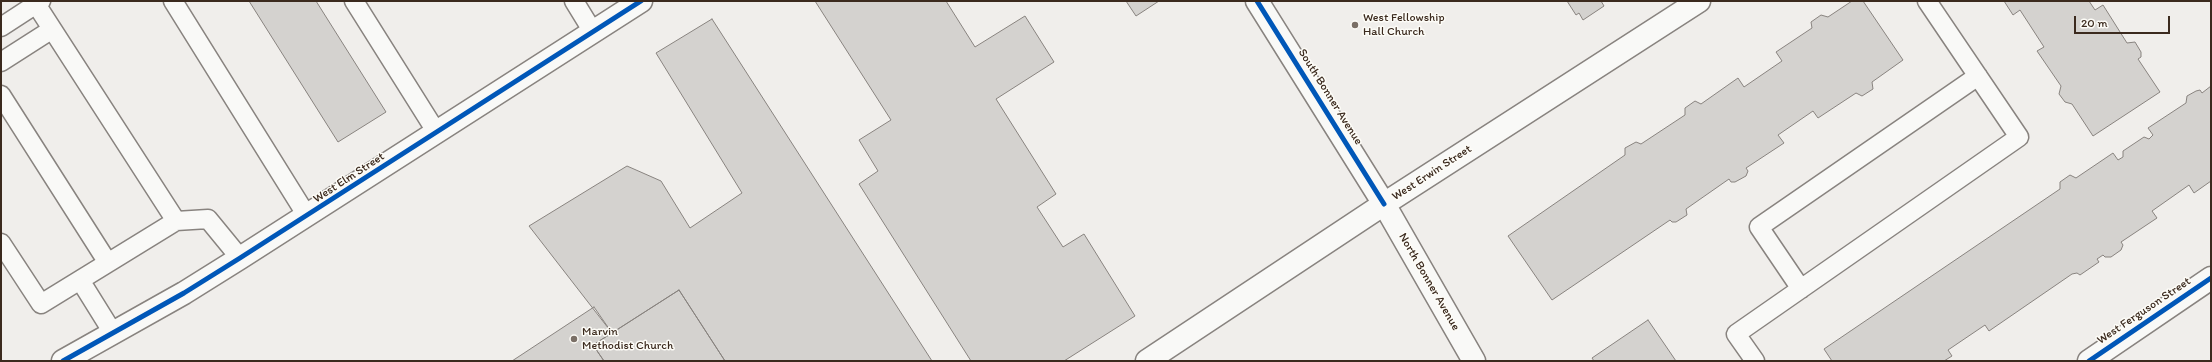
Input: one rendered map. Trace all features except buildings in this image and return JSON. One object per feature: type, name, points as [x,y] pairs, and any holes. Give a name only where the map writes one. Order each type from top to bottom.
[{"type":"street","name":"West Elm Street","points":[[63,361],[240,258],[641,1]]},
{"type":"street","name":"South Bonner Avenue","points":[[1258,1],[1384,204]]},
{"type":"street","name":"West Erwin Street","points":[[1147,361],[1384,204],[1699,1]]},
{"type":"street","name":"North Bonner Avenue","points":[[1384,204],[1474,361]]},
{"type":"street","name":"West Ferguson Street","points":[[2089,361],[2211,278]]},
{"type":"lane","points":[[173,1],[307,216]]},
{"type":"lane","points":[[354,1],[437,133]]},
{"type":"lane","points":[[574,1],[593,32]]},
{"type":"lane","points":[[1755,361],[1736,334],[2019,137],[1927,1]]},
{"type":"lane","points":[[1,27],[39,3],[51,30],[176,221]]},
{"type":"lane","points":[[1,62],[51,30]]},
{"type":"lane","points":[[1801,288],[1759,227],[1978,76]]},
{"type":"lane","points":[[1,95],[108,263]]},
{"type":"lane","points":[[1,243],[40,304],[176,221],[208,219],[240,258]]},
{"type":"lane","points":[[80,280],[113,333]]},
{"type":"cycle path","points":[[63,361],[184,293],[641,1]]},
{"type":"cycle path","points":[[1257,1],[1384,204]]},
{"type":"cycle path","points":[[2089,361],[2211,278]]},
{"type":"place","name":"West Fellowship Hall Church","points":[[1355,25]]},
{"type":"place","name":"Marvin Methodist Church","points":[[574,339]]}]
